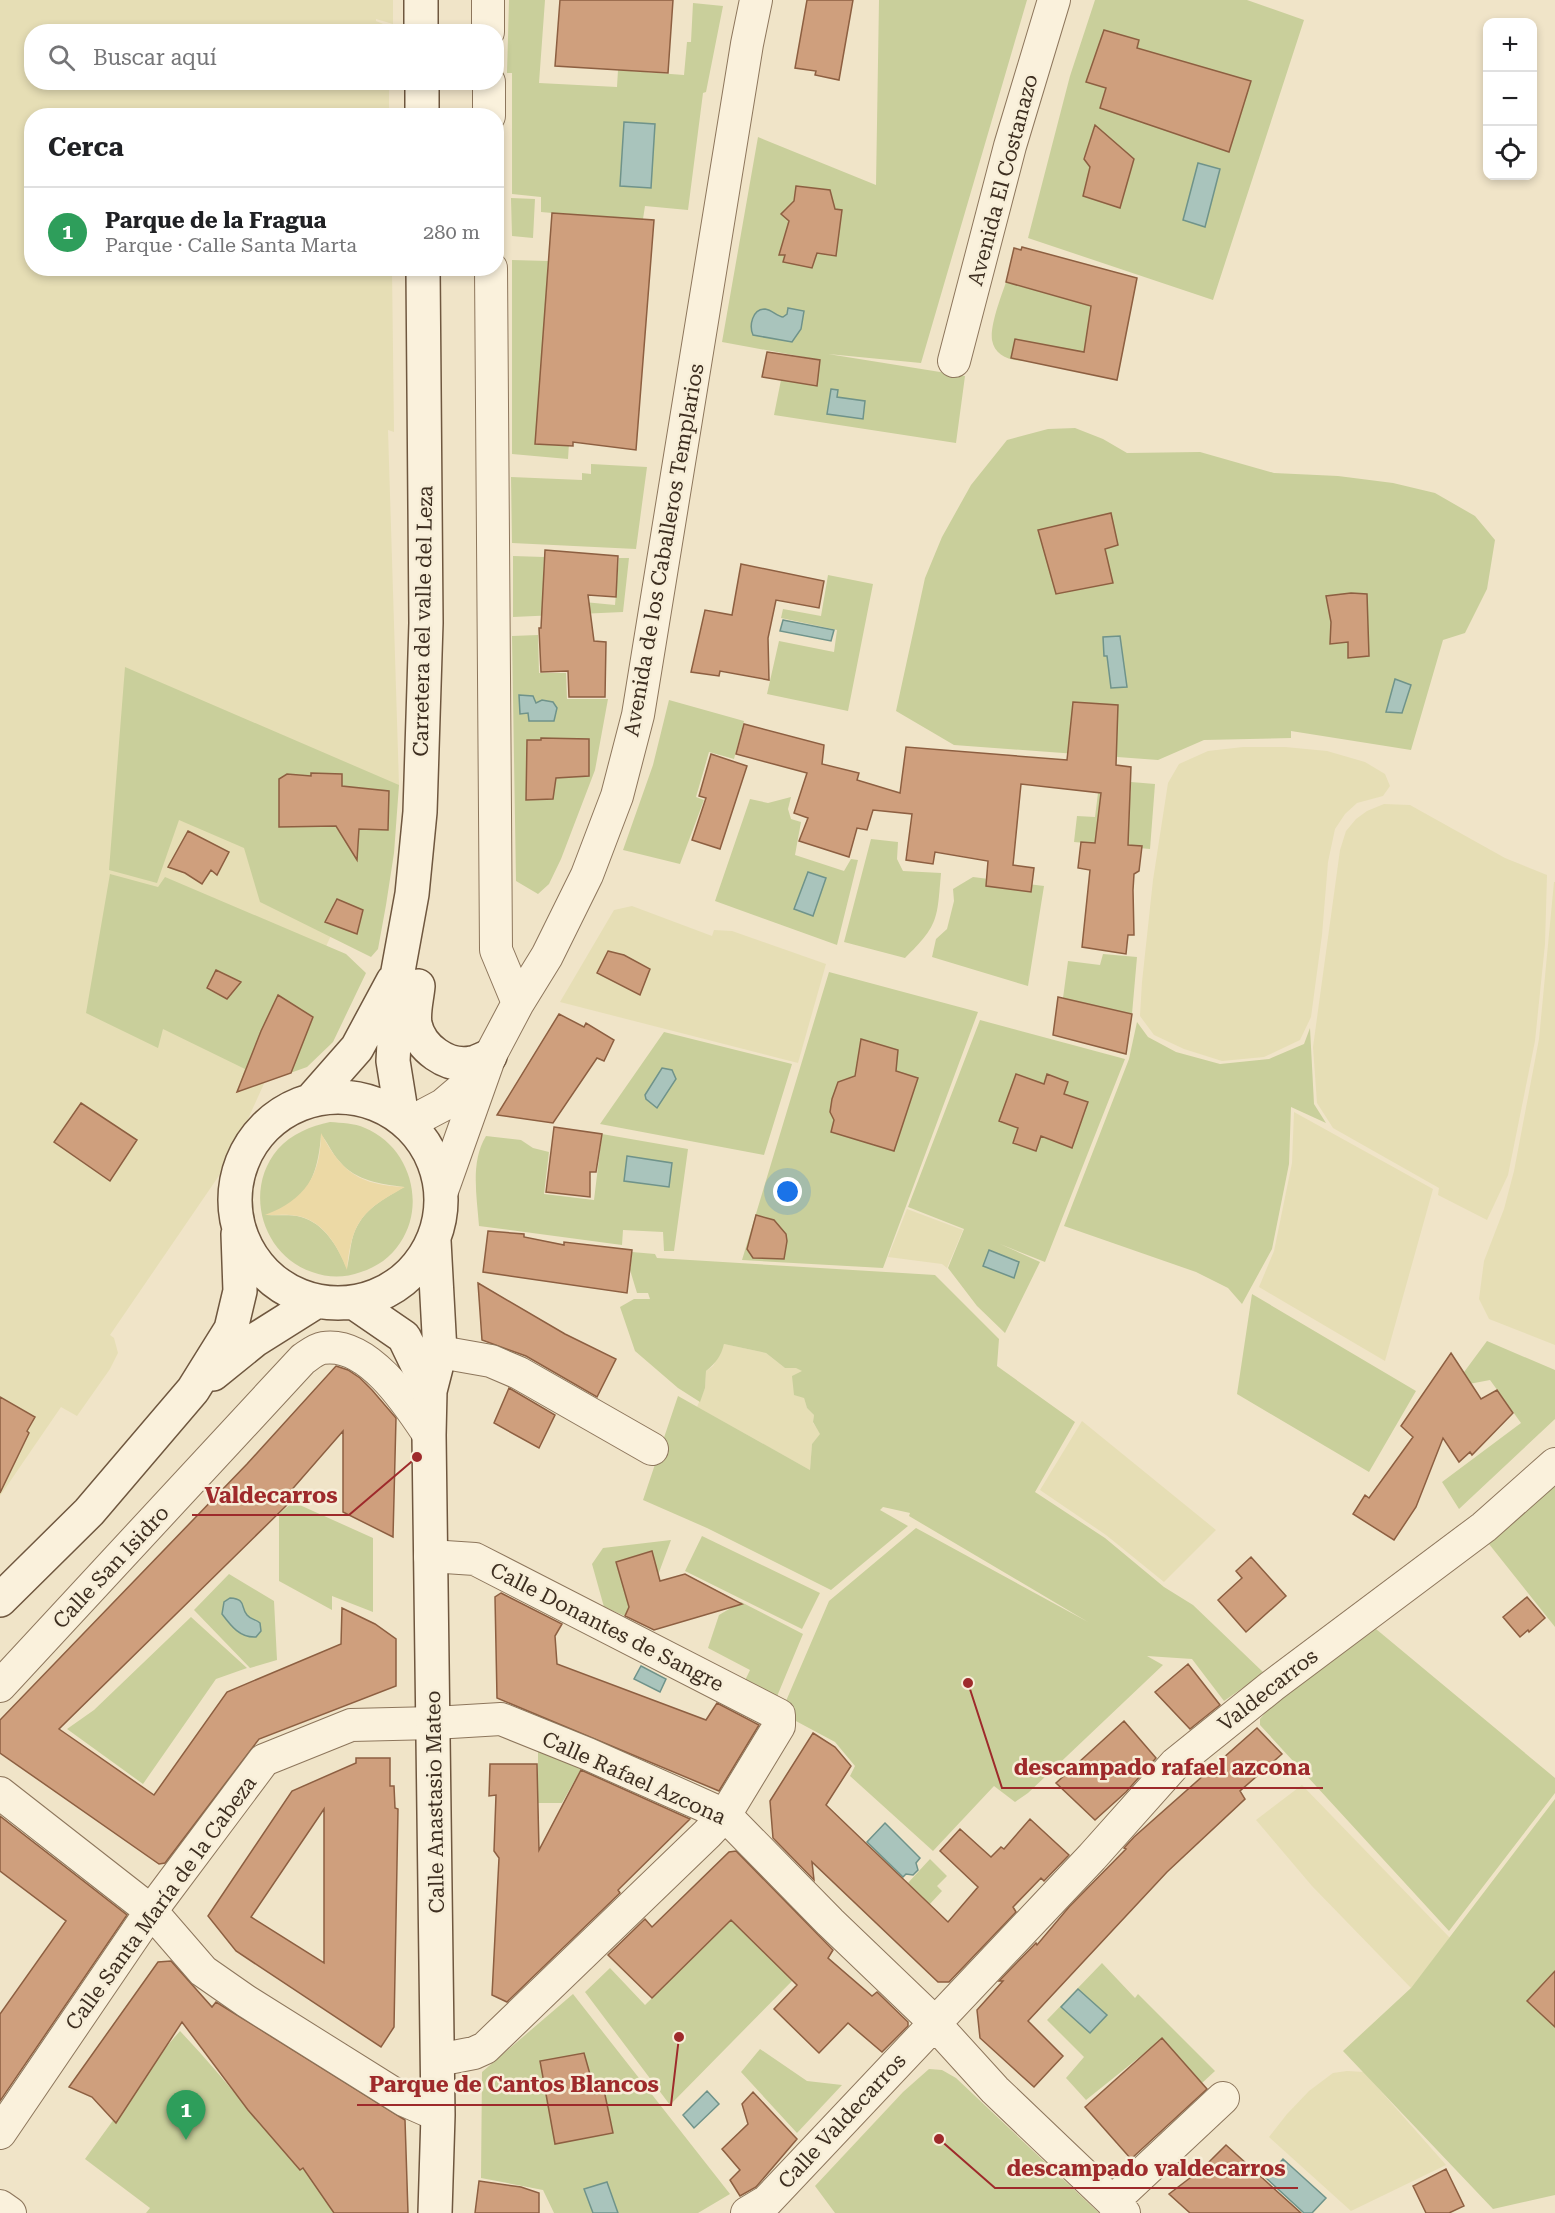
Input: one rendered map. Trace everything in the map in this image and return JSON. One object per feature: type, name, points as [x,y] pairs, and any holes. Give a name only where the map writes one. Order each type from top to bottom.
[{"type":"main road","points":[[421,0],[421,24]]},
{"type":"main road","points":[[422,90],[422,108]]},
{"type":"main road","name":"Carretera del valle del Leza","points":[[398,971],[412,894],[420,812],[426,623],[423,276]]},
{"type":"main road","points":[[420,812],[426,897],[415,1022],[420,1038],[433,1053],[454,1063],[486,1064]]},
{"type":"main road","points":[[313,1098],[357,1048],[398,971]]},
{"type":"main road","points":[[238,1229],[249,1255],[268,1276],[290,1292],[317,1301],[352,1302],[373,1297],[401,1282],[423,1259],[434,1240],[441,1215],[442,1191],[435,1164],[406,1120],[393,1061],[398,971]]},
{"type":"main road","points":[[0,1600],[88,1512],[193,1390],[231,1329],[240,1291],[238,1229],[234,1196],[240,1163],[257,1134],[282,1111],[313,1098],[344,1095],[375,1102],[406,1120]]},
{"type":"main road","points":[[430,1391],[440,1352],[434,1240]]},
{"type":"main road","points":[[193,1390],[255,1340],[317,1301]]},
{"type":"main road","points":[[352,1302],[404,1337],[440,1352]]},
{"type":"main road","points":[[404,1337],[430,1391]]},
{"type":"main road","name":"Calle Anastasio Mateo","points":[[430,1391],[430,1556],[438,2060],[435,2213]]},
{"type":"street","points":[[488,0],[488,24]]},
{"type":"street","name":"Avenida de los Caballeros Templarios","points":[[442,1191],[486,1064],[518,1003],[547,956],[587,875],[617,796],[638,715],[756,0]]},
{"type":"street","name":"Avenida El Costanazo","points":[[954,361],[1010,146],[1054,0]]},
{"type":"street","points":[[489,90],[489,108]]},
{"type":"street","points":[[491,276],[496,950],[518,1003]]},
{"type":"street","name":"Avenida de los Caballeros Templarios","points":[[406,1120],[444,1105],[486,1064]]},
{"type":"street","name":"Calle San Isidro","points":[[0,1686],[303,1359],[321,1348],[338,1347],[359,1356],[405,1398],[429,1435]]},
{"type":"street","points":[[440,1352],[491,1361],[519,1373],[652,1449]]},
{"type":"street","name":"Valdecarros","points":[[933,2023],[1092,1857],[1174,1764],[1272,1686],[1484,1527],[1555,1464]]},
{"type":"street","name":"Calle Donantes de Sangre","points":[[430,1556],[475,1559],[779,1715],[779,1726],[725,1815]]},
{"type":"street","name":"Calle Rafael Azcona","points":[[434,1723],[501,1719],[588,1754],[725,1815],[933,2023],[995,2090],[1118,2207]]},
{"type":"street","name":"Calle Santa María de la Cabeza","points":[[0,2133],[151,1911],[264,1760],[351,1725],[434,1723]]},
{"type":"street","points":[[0,1793],[151,1911],[203,1971],[404,2100],[438,2115]]},
{"type":"street","points":[[438,2060],[460,2057],[485,2048],[725,1815]]},
{"type":"street","name":"Calle Valdecarros","points":[[747,2213],[767,2201],[933,2023]]},
{"type":"street","points":[[1118,2207],[1223,2098]]},
{"type":"street","points":[[0,2206],[10,2213]]},
{"type":"shaded area","points":[[0,0],[393,0],[393,24],[376,19],[383,24],[24,24],[24,90],[389,90],[389,108],[24,108],[24,276],[392,276],[394,432],[388,430],[399,785],[229,1161],[110,1335],[114,1338],[118,1353],[110,1369],[77,1416],[61,1407],[0,1496]]},
{"type":"shaded area","points":[[1243,747],[1285,747],[1327,751],[1365,762],[1385,774],[1390,786],[1383,796],[1357,803],[1345,814],[1335,829],[1328,862],[1322,935],[1311,1017],[1300,1040],[1264,1057],[1222,1061],[1184,1049],[1154,1035],[1140,1016],[1142,982],[1153,880],[1168,783],[1179,764],[1208,751]]},
{"type":"shaded area","points":[[1384,804],[1410,805],[1505,858],[1547,875],[1545,944],[1535,1041],[1508,1175],[1487,1220],[1438,1195],[1439,1188],[1333,1128],[1317,1103],[1313,1047],[1340,850],[1346,831],[1356,819],[1367,811]]},
{"type":"shaded area","points":[[1554,882],[1555,1345],[1489,1319],[1479,1299],[1484,1261],[1504,1209],[1514,1171],[1539,1039]]},
{"type":"shaded area","points":[[632,906],[712,936],[714,930],[732,931],[826,964],[798,1063],[560,1002],[614,910]]},
{"type":"shaded area","points":[[1294,1112],[1433,1189],[1385,1361],[1259,1287],[1274,1251],[1292,1163]]},
{"type":"shaded area","points":[[907,1209],[963,1230],[947,1268],[942,1264],[888,1257]]},
{"type":"shaded area","points":[[724,1344],[766,1353],[785,1368],[797,1368],[803,1371],[804,1398],[807,1408],[814,1415],[813,1423],[821,1434],[812,1444],[810,1470],[697,1407],[705,1388],[706,1371],[713,1366]]},
{"type":"shaded area","points":[[1082,1421],[1216,1530],[1164,1582],[1106,1535],[1040,1490]]},
{"type":"shaded area","points":[[1302,1785],[1450,1938],[1411,1988],[1312,1886],[1256,1820]]},
{"type":"shaded area","points":[[1364,2072],[1446,2165],[1351,2211],[1269,2137],[1309,2091],[1333,2073]]},
{"type":"green space","points":[[509,0],[545,0],[539,83],[617,87],[618,70],[684,75],[687,42],[691,42],[693,3],[723,6],[706,92],[703,93],[688,210],[645,206],[643,219],[541,212],[541,197],[512,194],[512,73],[507,73]]},
{"type":"green space","points":[[879,0],[1027,0],[921,363],[828,354],[965,376],[956,443],[774,415],[781,380],[820,360],[722,342],[758,137],[876,185]]},
{"type":"green space","points":[[1095,0],[1247,0],[1304,20],[1213,300],[1028,238],[1070,76]]},
{"type":"green space","points":[[511,198],[535,199],[533,238],[512,236]]},
{"type":"green space","points":[[512,260],[548,261],[545,315],[577,317],[568,459],[512,454]]},
{"type":"green space","points":[[1006,282],[1091,306],[1084,352],[1032,361],[1006,357],[997,351],[992,334],[996,311]]},
{"type":"green space","points":[[1075,428],[1103,439],[1127,453],[1200,452],[1274,473],[1338,476],[1393,483],[1435,493],[1475,516],[1495,540],[1487,589],[1465,633],[1443,640],[1411,750],[1291,731],[1291,738],[1204,740],[1158,760],[954,745],[896,711],[925,578],[942,537],[971,485],[1007,440],[1048,429]]},
{"type":"green space","points":[[591,464],[647,467],[636,549],[512,543],[511,477],[582,480],[582,473],[591,474]]},
{"type":"green space","points":[[513,556],[544,557],[543,598],[615,605],[619,558],[629,558],[623,612],[513,617]]},
{"type":"green space","points":[[828,575],[873,584],[848,711],[767,694],[779,641],[834,652],[837,630],[781,618],[783,609],[821,616]]},
{"type":"green space","points":[[538,635],[539,673],[566,673],[567,699],[608,699],[595,770],[561,859],[549,884],[538,894],[516,881],[512,636]]},
{"type":"green space","points":[[125,667],[399,785],[394,853],[386,905],[378,949],[371,957],[260,902],[244,848],[179,820],[157,883],[109,870]]},
{"type":"green space","points":[[669,700],[744,721],[734,759],[709,752],[696,797],[704,800],[680,864],[623,850],[653,765]]},
{"type":"green space","points":[[1131,782],[1155,784],[1150,849],[1074,842],[1077,816],[1095,817],[1098,793],[1130,798]]},
{"type":"green space","points":[[791,797],[788,809],[791,819],[801,822],[795,855],[844,871],[851,859],[858,860],[837,945],[715,901],[750,799],[768,803]]},
{"type":"green space","points":[[871,839],[898,842],[897,859],[903,871],[941,873],[934,920],[924,937],[905,958],[844,942]]},
{"type":"green space","points":[[110,874],[158,887],[165,877],[346,954],[366,973],[333,1042],[307,1067],[237,1092],[245,1069],[163,1029],[158,1048],[86,1013]]},
{"type":"green space","points":[[973,877],[1044,886],[1028,986],[932,957],[936,939],[947,929],[954,901],[953,889]]},
{"type":"green space","points":[[1103,954],[1137,957],[1132,1014],[1063,998],[1068,961],[1100,965]]},
{"type":"green space","points":[[829,972],[978,1012],[883,1268],[742,1260]]},
{"type":"green space","points":[[980,1020],[1125,1059],[1045,1262],[1000,1244],[1040,1262],[1005,1333],[977,1306],[948,1268],[964,1229],[908,1207]]},
{"type":"green space","points":[[1137,1022],[1148,1037],[1176,1052],[1220,1064],[1269,1059],[1304,1044],[1310,1028],[1314,1104],[1326,1123],[1291,1107],[1289,1164],[1272,1249],[1242,1304],[1228,1288],[1196,1272],[1064,1226],[1129,1059]]},
{"type":"green space","points":[[664,1032],[792,1064],[764,1155],[600,1124]]},
{"type":"green space","points":[[330,1122],[357,1125],[380,1136],[403,1162],[412,1194],[412,1211],[408,1227],[400,1243],[388,1257],[378,1264],[349,1275],[324,1275],[295,1264],[270,1236],[263,1220],[260,1201],[267,1165],[278,1149],[302,1131]],"holes":[[[321,1135],[337,1159],[354,1174],[378,1183],[404,1187],[372,1208],[360,1222],[352,1240],[347,1268],[334,1244],[317,1225],[297,1216],[267,1215],[294,1201],[308,1186],[316,1167]]]},
{"type":"green space","points":[[602,1134],[688,1149],[674,1251],[664,1251],[663,1232],[623,1230],[622,1245],[479,1226],[476,1168],[486,1136],[521,1140],[533,1148],[549,1152],[544,1194],[594,1200]]},
{"type":"green space","points":[[632,1252],[655,1254],[657,1258],[935,1275],[999,1339],[997,1366],[1075,1422],[1035,1492],[1105,1538],[1164,1587],[1193,1605],[1264,1673],[1224,1701],[1192,1659],[1147,1656],[1163,1665],[1028,1793],[1015,1802],[994,1786],[933,1851],[850,1776],[855,1766],[835,1742],[794,1720],[786,1701],[829,1601],[916,1528],[1088,1622],[909,1516],[910,1513],[883,1507],[880,1510],[908,1526],[831,1590],[707,1528],[643,1500],[678,1396],[810,1470],[812,1444],[820,1434],[813,1422],[814,1415],[807,1408],[804,1398],[794,1395],[792,1376],[802,1371],[796,1368],[785,1368],[766,1353],[724,1344],[718,1359],[706,1371],[705,1388],[700,1402],[678,1388],[635,1351],[620,1307],[634,1299],[650,1299],[648,1293],[637,1293],[630,1270]]},
{"type":"green space","points":[[1252,1294],[1416,1391],[1369,1472],[1237,1394]]},
{"type":"green space","points":[[1487,1341],[1555,1370],[1555,1419],[1459,1509],[1442,1482],[1521,1423],[1490,1380],[1453,1387]]},
{"type":"green space","points":[[1555,1485],[1555,1627],[1489,1544]]},
{"type":"green space","points":[[293,1502],[373,1538],[373,1612],[332,1596],[332,1610],[279,1581],[279,1514]]},
{"type":"green space","points":[[702,1536],[820,1593],[802,1629],[685,1571]]},
{"type":"green space","points":[[671,1540],[658,1575],[651,1551],[616,1562],[629,1607],[625,1616],[604,1607],[592,1564],[603,1548]]},
{"type":"green space","points":[[229,1574],[274,1601],[277,1660],[250,1668],[194,1610]]},
{"type":"green space","points":[[741,1602],[803,1634],[773,1706],[741,1689],[750,1670],[708,1648],[719,1615]]},
{"type":"green space","points":[[191,1617],[247,1668],[216,1679],[143,1784],[67,1729],[94,1710]]},
{"type":"green space","points":[[1376,1629],[1555,1778],[1555,1793],[1449,1931],[1260,1725],[1260,1719],[1271,1706]]},
{"type":"green space","points":[[538,1751],[584,1764],[562,1803],[538,1803]]},
{"type":"green space","points":[[1555,1799],[1555,2195],[1493,2209],[1343,2051],[1411,1988]]},
{"type":"green space","points":[[930,1859],[947,1876],[937,1886],[942,1891],[929,1905],[907,1884]]},
{"type":"green space","points":[[731,1920],[793,1980],[670,2105],[585,1992],[610,1968],[645,2005]]},
{"type":"green space","points":[[1102,1963],[1135,1998],[1138,1994],[1215,2071],[1202,2083],[1162,2039],[1086,2100],[1066,2078],[1084,2057],[1047,2020]]},
{"type":"green space","points":[[573,1994],[730,2194],[698,2213],[554,2213],[543,2190],[481,2178],[482,2072]]},
{"type":"green space","points":[[180,2031],[300,2170],[303,2168],[334,2213],[146,2213],[150,2208],[85,2159]]},
{"type":"green space","points":[[760,2049],[807,2081],[842,2085],[797,2133],[741,2072]]},
{"type":"green space","points":[[929,2069],[942,2070],[956,2078],[1099,2213],[835,2213],[815,2186],[903,2092]]},
{"type":"sand","points":[[321,1133],[337,1158],[354,1174],[364,1180],[405,1187],[379,1203],[362,1218],[352,1239],[347,1270],[335,1244],[316,1224],[298,1216],[265,1215],[291,1202],[308,1184],[318,1161]]},
{"type":"water","points":[[624,122],[655,124],[651,188],[620,186]]},
{"type":"water","points":[[1198,163],[1220,169],[1205,227],[1183,220]]},
{"type":"water","points":[[788,308],[804,311],[801,329],[792,342],[753,335],[751,327],[757,312],[765,309],[783,317],[787,314]]},
{"type":"water","points":[[831,389],[838,390],[837,397],[865,401],[863,419],[827,414]]},
{"type":"water","points":[[783,620],[834,630],[831,641],[780,631]]},
{"type":"water","points":[[1120,636],[1127,687],[1111,688],[1107,656],[1104,656],[1103,637]]},
{"type":"water","points":[[1395,679],[1411,685],[1402,713],[1386,712]]},
{"type":"water","points":[[519,695],[533,696],[536,703],[542,700],[553,702],[557,708],[554,721],[529,721],[528,713],[520,714]]},
{"type":"water","points":[[808,872],[826,878],[813,916],[794,909]]},
{"type":"water","points":[[662,1068],[672,1070],[676,1079],[657,1108],[646,1099],[645,1095]]},
{"type":"water","points":[[627,1156],[672,1163],[669,1187],[624,1181]]},
{"type":"water","points":[[989,1250],[1019,1262],[1014,1278],[983,1266]]},
{"type":"water","points":[[230,1598],[239,1600],[247,1615],[260,1623],[261,1631],[256,1637],[245,1636],[232,1627],[222,1614],[224,1602]]},
{"type":"water","points":[[641,1666],[666,1679],[660,1692],[634,1679]]},
{"type":"water","points":[[885,1823],[920,1858],[916,1863],[918,1870],[913,1875],[906,1874],[903,1877],[867,1842]]},
{"type":"water","points":[[1078,1989],[1107,2015],[1090,2033],[1061,2007]]},
{"type":"water","points":[[707,2091],[719,2104],[694,2128],[683,2115]]},
{"type":"water","points":[[1283,2159],[1326,2198],[1312,2213],[1304,2213],[1266,2178]]},
{"type":"water","points":[[607,2182],[618,2213],[593,2213],[584,2189]]},
{"type":"building","points":[[560,0],[673,0],[668,73],[555,66]]},
{"type":"building","points":[[807,0],[853,0],[839,80],[815,75],[816,71],[795,68]]},
{"type":"building","points":[[1104,30],[1139,40],[1137,48],[1251,81],[1229,152],[1100,108],[1106,88],[1086,82]]},
{"type":"building","points":[[1095,125],[1134,159],[1120,208],[1083,196],[1090,167],[1084,159]]},
{"type":"building","points":[[796,186],[830,190],[835,209],[842,210],[836,256],[817,253],[812,268],[783,262],[785,255],[779,255],[789,221],[781,214],[794,201]]},
{"type":"building","points":[[552,213],[654,220],[636,450],[573,442],[573,446],[535,444]]},
{"type":"building","points":[[1022,247],[1137,278],[1117,380],[1011,358],[1015,339],[1084,352],[1091,306],[1006,282],[1014,248],[1021,250]]},
{"type":"building","points":[[767,352],[820,360],[817,386],[762,377]]},
{"type":"building","points":[[1111,513],[1118,545],[1105,549],[1113,583],[1056,594],[1038,530]]},
{"type":"building","points":[[545,550],[618,556],[616,597],[588,595],[594,641],[606,642],[605,697],[569,697],[568,671],[541,672],[539,628],[541,628]]},
{"type":"building","points":[[741,564],[824,581],[819,608],[776,600],[768,638],[769,680],[720,671],[719,676],[691,672],[705,610],[732,615]]},
{"type":"building","points":[[1367,594],[1369,656],[1348,658],[1348,642],[1330,644],[1331,622],[1326,596]]},
{"type":"building","points":[[1073,702],[1118,705],[1116,765],[1131,767],[1128,845],[1142,846],[1139,871],[1134,874],[1134,935],[1128,935],[1126,954],[1082,947],[1090,870],[1078,868],[1081,842],[1095,843],[1101,793],[1021,784],[1013,865],[1034,868],[1031,892],[986,886],[988,861],[935,852],[933,864],[906,860],[912,814],[873,810],[867,830],[857,828],[849,857],[799,841],[808,818],[794,813],[807,773],[736,754],[744,724],[824,745],[822,764],[859,773],[857,780],[900,793],[906,747],[1067,760]]},
{"type":"building","points":[[541,738],[589,739],[589,776],[556,778],[553,799],[526,800],[527,740],[541,740]]},
{"type":"building","points":[[711,754],[747,766],[720,849],[692,840],[706,798],[699,796]]},
{"type":"building","points":[[311,773],[342,774],[342,786],[389,791],[388,830],[359,829],[357,860],[336,826],[279,827],[279,779],[287,774],[311,776]]},
{"type":"building","points":[[188,831],[229,852],[217,875],[211,870],[202,884],[185,873],[168,867]]},
{"type":"building","points":[[337,899],[363,910],[357,934],[325,922]]},
{"type":"building","points":[[608,951],[624,955],[650,969],[640,995],[597,973]]},
{"type":"building","points":[[216,970],[241,982],[227,999],[207,988]]},
{"type":"building","points":[[278,995],[313,1017],[291,1073],[237,1092],[261,1031]]},
{"type":"building","points":[[1058,997],[1132,1014],[1126,1054],[1053,1035]]},
{"type":"building","points":[[559,1014],[584,1027],[586,1023],[614,1040],[604,1061],[597,1058],[553,1123],[497,1115]]},
{"type":"building","points":[[861,1039],[898,1050],[896,1071],[918,1078],[894,1151],[831,1132],[834,1120],[830,1112],[832,1099],[838,1082],[855,1076]]},
{"type":"building","points":[[1016,1074],[1044,1084],[1047,1074],[1068,1082],[1064,1094],[1088,1102],[1072,1148],[1041,1136],[1036,1151],[1013,1143],[1018,1128],[999,1121]]},
{"type":"building","points":[[81,1103],[137,1140],[110,1181],[54,1142]]},
{"type":"building","points":[[554,1127],[602,1134],[596,1172],[590,1172],[590,1197],[546,1192]]},
{"type":"building","points":[[756,1215],[774,1220],[786,1234],[784,1259],[753,1258],[747,1249]]},
{"type":"building","points":[[488,1231],[524,1234],[524,1237],[564,1245],[564,1242],[632,1250],[627,1293],[483,1272]]},
{"type":"building","points":[[478,1283],[565,1334],[616,1359],[597,1397],[526,1356],[482,1340]]},
{"type":"building","points":[[1451,1353],[1481,1399],[1497,1390],[1513,1413],[1472,1455],[1470,1452],[1459,1462],[1443,1438],[1416,1507],[1394,1540],[1353,1514],[1365,1495],[1369,1498],[1413,1437],[1401,1426]]},
{"type":"building","points":[[336,1366],[360,1378],[396,1418],[393,1537],[343,1512],[343,1431],[288,1494],[288,1504],[59,1729],[154,1795],[227,1692],[341,1644],[342,1608],[375,1624],[396,1639],[396,1686],[259,1739],[165,1863],[159,1864],[0,1753],[0,1720],[247,1464]]},
{"type":"building","points":[[509,1388],[555,1415],[539,1448],[494,1423]]},
{"type":"building","points":[[0,1397],[35,1417],[0,1493]]},
{"type":"building","points":[[652,1551],[660,1581],[685,1574],[742,1604],[654,1630],[625,1616],[629,1607],[616,1562]]},
{"type":"building","points":[[1251,1557],[1286,1596],[1246,1632],[1218,1600],[1242,1578],[1236,1571]]},
{"type":"building","points":[[501,1593],[562,1624],[555,1636],[557,1664],[706,1720],[717,1703],[759,1725],[719,1791],[497,1698],[495,1597]]},
{"type":"building","points":[[1527,1597],[1545,1618],[1520,1637],[1503,1617]]},
{"type":"building","points":[[1188,1664],[1220,1705],[1190,1729],[1155,1692]]},
{"type":"building","points":[[1124,1721],[1156,1758],[1126,1792],[1095,1820],[1056,1783]]},
{"type":"building","points":[[1257,1728],[1282,1754],[1240,1791],[1245,1799],[1167,1872],[1028,2021],[1063,2056],[1034,2087],[980,2038],[977,2010],[1003,1981],[999,1981],[1036,1943],[1037,1945],[1069,1907],[1126,1849],[1124,1848],[1134,1837]]},
{"type":"building","points":[[813,1733],[835,1747],[851,1766],[826,1805],[948,1922],[978,1887],[940,1851],[960,1829],[991,1857],[1001,1847],[1004,1849],[1030,1819],[1069,1855],[1044,1881],[1041,1878],[1013,1907],[1016,1912],[949,1982],[938,1982],[812,1862],[814,1880],[773,1838],[770,1801]]},
{"type":"building","points":[[356,1758],[390,1758],[390,1786],[394,1786],[395,1808],[398,1809],[394,2027],[381,2047],[236,1951],[208,1916],[292,1791],[356,1763]],"holes":[[[324,1809],[324,1963],[251,1917]]]},
{"type":"building","points":[[490,1764],[537,1764],[539,1850],[581,1770],[690,1819],[618,1890],[620,1893],[507,2002],[492,1995],[499,1858],[494,1851],[496,1795],[489,1796]]},
{"type":"building","points":[[0,1816],[127,1915],[0,2101],[0,2014],[66,1921],[0,1871]]},
{"type":"building","points":[[736,1851],[833,1950],[828,1958],[872,1996],[877,1992],[908,2022],[908,2026],[882,2052],[848,2023],[819,2053],[774,2009],[797,1985],[731,1920],[652,1998],[608,1955],[645,1919],[652,1927],[729,1852]]},
{"type":"building","points":[[171,1961],[212,2007],[216,2002],[405,2120],[408,2213],[334,2213],[303,2168],[300,2170],[248,2110],[182,2022],[116,2123],[92,2097],[69,2087],[158,1962]]},
{"type":"building","points":[[1555,1971],[1555,2027],[1527,2001]]},
{"type":"building","points":[[1162,2038],[1207,2089],[1131,2159],[1085,2107]]},
{"type":"building","points":[[584,2053],[595,2092],[604,2090],[613,2133],[555,2144],[540,2061]]},
{"type":"building","points":[[753,2092],[797,2139],[756,2187],[740,2196],[730,2180],[740,2170],[722,2149],[748,2124],[742,2104]]},
{"type":"building","points":[[1226,2145],[1301,2213],[1190,2213],[1169,2194],[1203,2168]]},
{"type":"building","points":[[1446,2169],[1464,2206],[1449,2213],[1426,2213],[1413,2186]]},
{"type":"building","points":[[479,2181],[521,2187],[539,2193],[539,2213],[475,2213]]},
{"type":"place","name":"Valdecarros","points":[[417,1457]]},
{"type":"place","name":"descampado rafael azcona","points":[[968,1683]]},
{"type":"place","name":"Parque de Cantos Blancos","points":[[679,2037]]},
{"type":"place","name":"descampado valdecarros","points":[[939,2139]]},
{"type":"place","name":"Parque de la Fragua","points":[[186,2140]]}]
